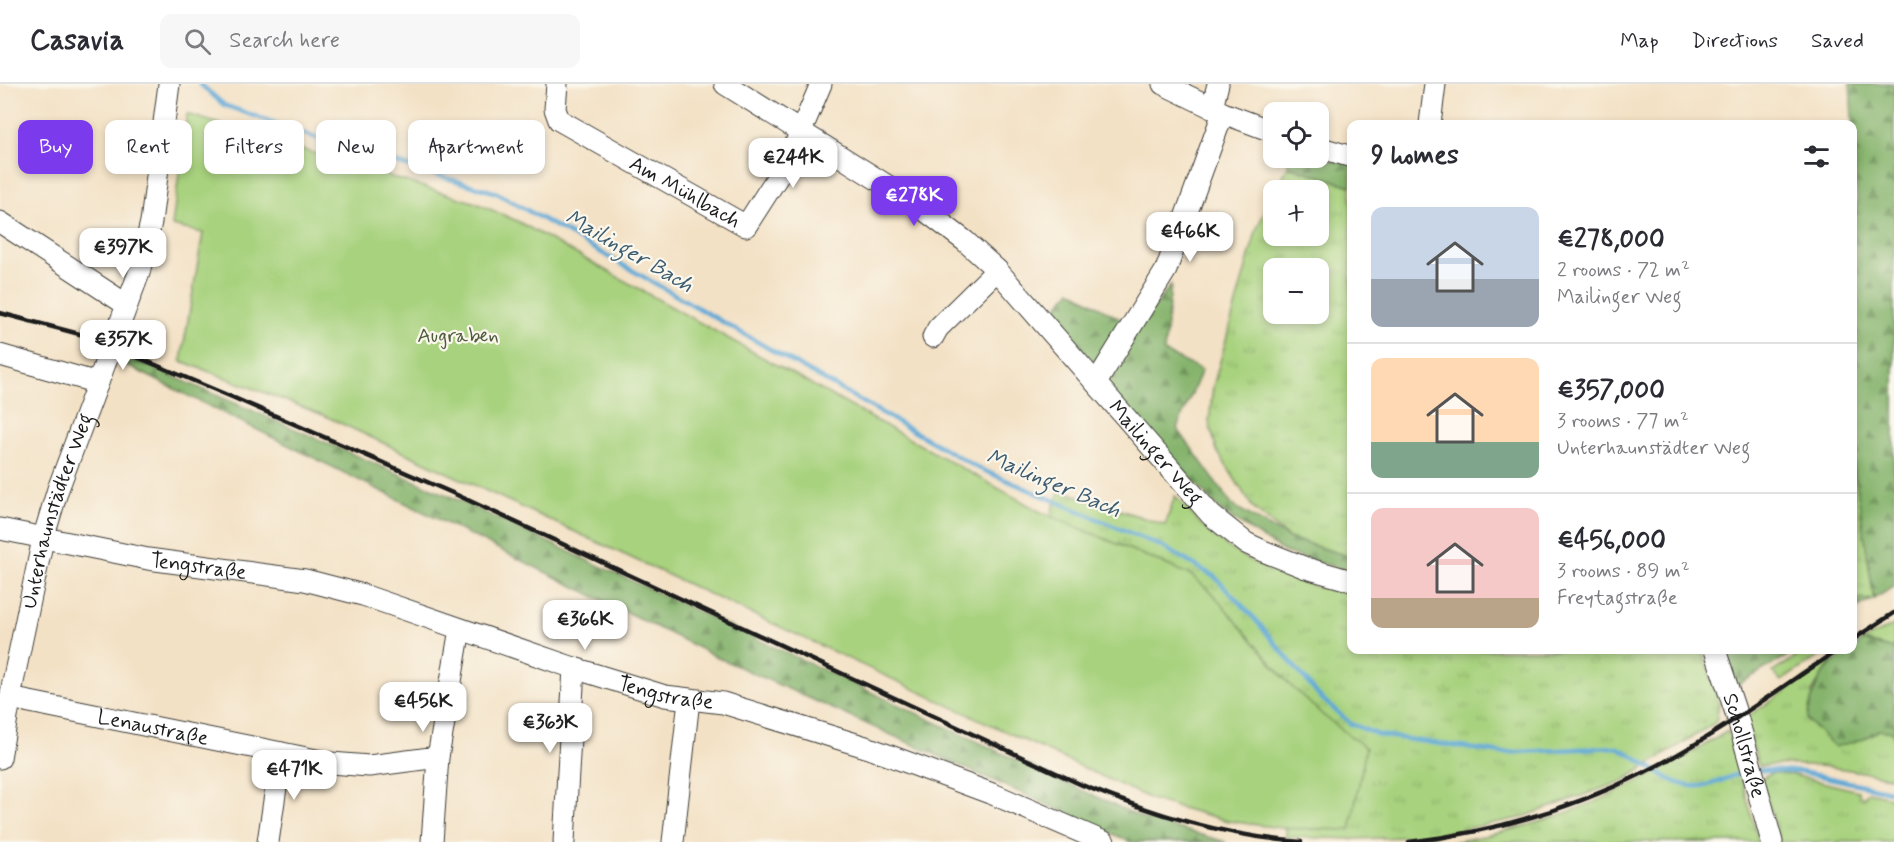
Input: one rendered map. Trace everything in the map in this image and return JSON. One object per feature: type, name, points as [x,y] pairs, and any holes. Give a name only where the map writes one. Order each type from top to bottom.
[{"type":"street","name":"Unterhaunstädter Weg","points":[[0,758],[8,686],[58,489],[139,273],[151,222],[169,84]]},
{"type":"street","name":"Am Mühlbach","points":[[557,84],[555,109],[559,120],[746,226],[789,159],[800,130]]},
{"type":"street","name":"Mailinger Weg","points":[[725,84],[915,203],[965,240],[997,270],[1211,515],[1246,543],[1306,568],[1347,580]]},
{"type":"street","points":[[800,130],[821,84]]},
{"type":"street","points":[[1163,84],[1217,110],[1263,128]]},
{"type":"street","points":[[1096,383],[1166,270],[1217,110],[1218,84]]},
{"type":"street","points":[[1430,120],[1435,84]]},
{"type":"street","points":[[1329,150],[1347,156]]},
{"type":"street","points":[[0,222],[127,305]]},
{"type":"street","points":[[933,337],[938,328],[997,270]]},
{"type":"street","points":[[0,355],[98,383]]},
{"type":"street","name":"Tengstraße","points":[[0,529],[148,559],[305,580],[363,596],[574,668],[665,696],[723,703],[869,748],[995,795],[1104,842]]},
{"type":"street","points":[[432,842],[438,757],[460,629]]},
{"type":"street","name":"Schollstraße","points":[[1716,654],[1772,842]]},
{"type":"street","points":[[564,842],[574,668]]},
{"type":"street","name":"Lenaustraße","points":[[8,686],[281,753],[331,763],[369,766],[438,757]]},
{"type":"street","points":[[673,842],[689,700]]},
{"type":"street","points":[[268,842],[281,753]]},
{"type":"green space","points":[[1850,84],[1894,84],[1894,587],[1874,599],[1857,487],[1857,120],[1852,120]]},
{"type":"green space","name":"Augraben","points":[[187,114],[206,120],[204,120],[204,174],[304,174],[304,150],[316,154],[316,174],[382,174],[476,203],[517,221],[1041,512],[1191,575],[1214,595],[1290,685],[1324,716],[1366,748],[1350,830],[1280,828],[1228,821],[1153,800],[323,415],[181,361],[203,233],[172,226],[179,174],[192,174],[192,120],[186,120]]},
{"type":"green space","points":[[1329,160],[1347,163],[1347,185],[1294,168],[1329,168]]},
{"type":"green space","points":[[1287,168],[1294,168],[1347,185],[1347,556],[1289,538],[1253,508],[1217,451],[1209,422],[1213,387],[1257,228],[1263,216],[1263,246],[1329,246],[1329,180],[1281,180]]},
{"type":"green space","points":[[1171,285],[1164,352],[1202,370],[1177,428],[1232,505],[1289,538],[1347,556],[1347,571],[1284,552],[1222,512],[1110,390],[1052,313],[1071,290],[1137,329]]},
{"type":"green space","points":[[133,359],[445,494],[1144,819],[1226,842],[1131,842],[719,658],[126,365]]},
{"type":"green space","points":[[1857,482],[1874,600],[1857,599]]},
{"type":"green space","points":[[1060,490],[1165,525],[1175,496],[1207,531],[1256,564],[1293,580],[1347,593],[1347,654],[1703,654],[1719,703],[1716,722],[1623,781],[1520,818],[1429,836],[1356,839],[1286,837],[1287,791],[1038,547]]},
{"type":"green space","points":[[1857,599],[1872,600],[1857,609]]},
{"type":"green space","points":[[1894,625],[1894,649],[1862,641]]},
{"type":"green space","points":[[1862,641],[1894,649],[1894,732],[1879,730],[1864,739],[1835,747],[1807,720],[1810,705],[1824,672],[1843,654],[1857,654],[1857,644]]},
{"type":"green space","points":[[1724,654],[1788,654],[1787,656],[1734,687]]},
{"type":"green space","points":[[1801,654],[1823,654],[1781,681],[1773,672]]},
{"type":"green space","points":[[1832,660],[1811,693],[1864,739],[1879,730],[1894,732],[1894,778],[1810,765],[1759,766],[1744,719]]},
{"type":"green space","points":[[1728,731],[1759,842],[1452,842],[1527,825],[1596,801],[1662,770]]},
{"type":"green space","points":[[1772,773],[1789,774],[1858,791],[1862,798],[1868,792],[1894,798],[1894,842],[1780,842],[1761,778]]},
{"type":"waterway","name":"Mailinger Bach","points":[[200,84],[224,105],[333,144],[497,193],[978,468],[1163,547],[1215,577],[1254,618],[1319,696],[1351,724],[1379,735],[1502,753],[1616,747],[1668,778],[1690,786],[1707,785],[1746,772]]},
{"type":"waterway","name":"Mailinger Bach","points":[[1757,770],[1802,772],[1894,792]]},
{"type":"railway","points":[[0,313],[87,336],[457,495],[1082,785],[1189,822],[1244,835],[1301,842]]},
{"type":"railway","points":[[1857,637],[1894,613]]},
{"type":"railway","points":[[1409,842],[1501,825],[1560,808],[1617,786],[1695,744],[1832,654]]}]
